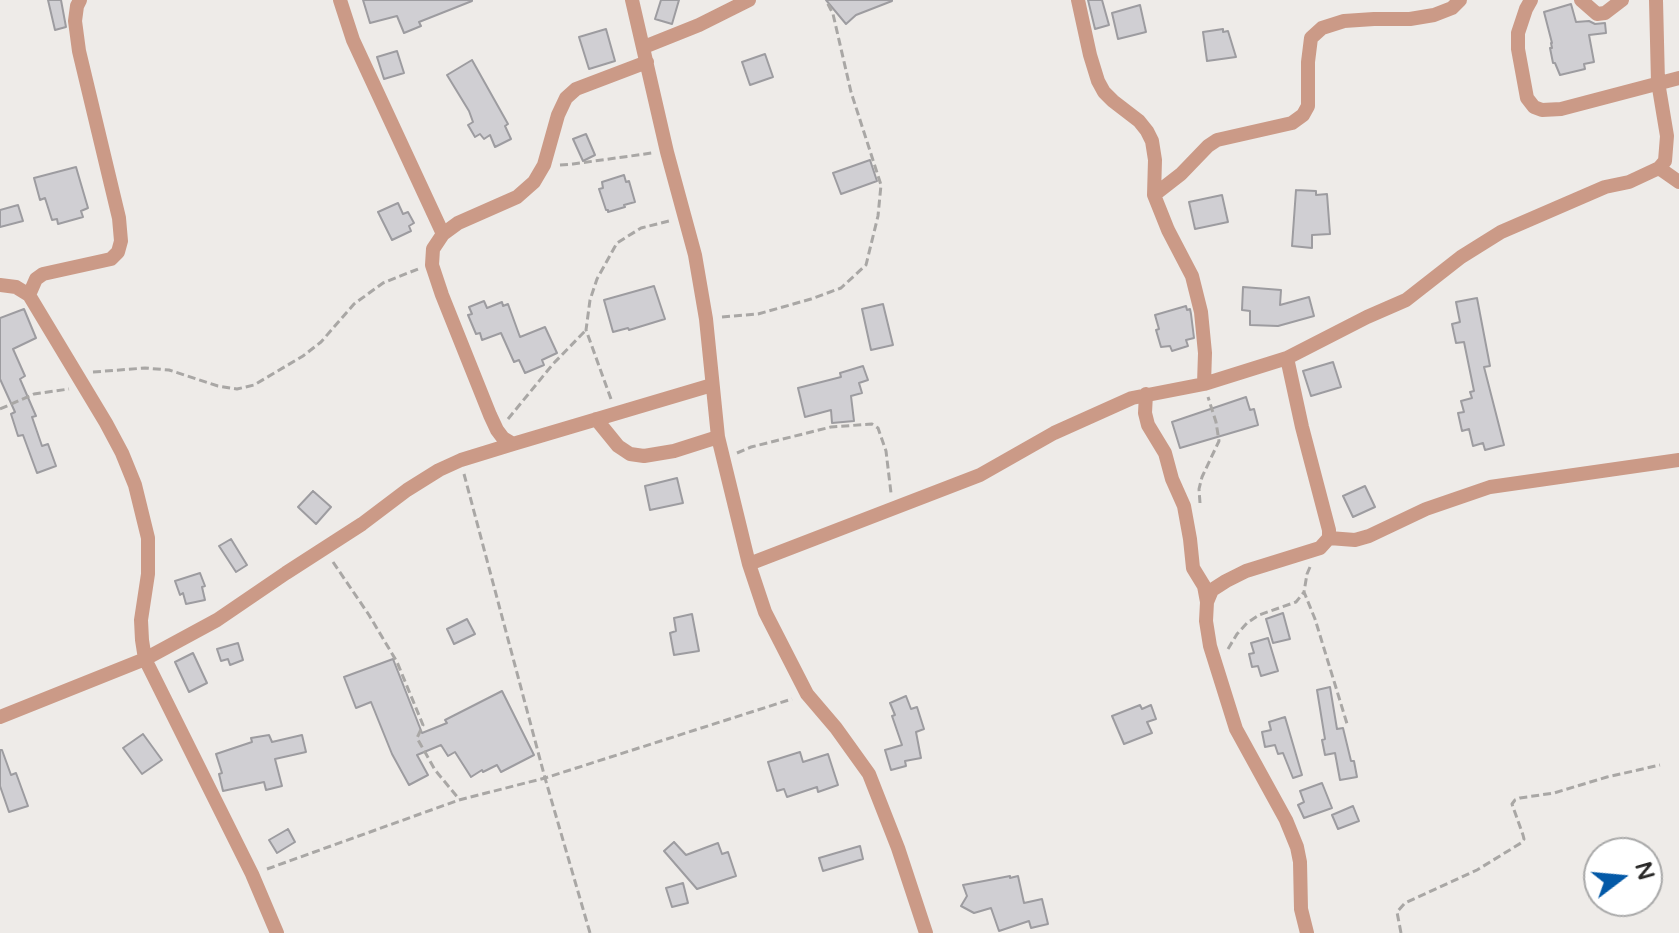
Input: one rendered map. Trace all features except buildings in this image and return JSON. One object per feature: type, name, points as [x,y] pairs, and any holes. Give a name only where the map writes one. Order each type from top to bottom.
[{"type":"street","points":[[29,295],[36,279],[43,274],[111,259],[118,252],[121,241],[119,218],[79,51],[75,21],[80,0]]},
{"type":"street","points":[[340,0],[353,40],[443,234]]},
{"type":"street","points":[[632,0],[667,152],[695,255],[706,319],[718,437],[749,564],[765,612],[807,694],[869,774],[926,933]]},
{"type":"street","points":[[513,444],[497,430],[442,295],[432,265],[433,249],[443,234],[458,223],[517,197],[534,182],[544,165],[558,115],[566,98],[576,89],[749,0]]},
{"type":"street","points":[[1078,0],[1090,55],[1104,92],[1139,121],[1152,141],[1154,195],[1192,276],[1199,303],[1205,353],[1204,384]]},
{"type":"street","points":[[1154,195],[1217,140],[1292,123],[1303,115],[1308,106],[1311,38],[1322,28],[1344,21],[1434,15],[1452,8],[1460,0]]},
{"type":"street","points":[[1531,0],[1518,33],[1518,49],[1527,98],[1534,107],[1542,110],[1561,109],[1679,78]]},
{"type":"street","points":[[1581,0],[1597,14],[1605,13],[1622,0]]},
{"type":"street","points":[[749,564],[980,475],[1054,433],[1146,394],[1204,384],[1287,358],[1406,300],[1461,257],[1501,232],[1605,187],[1629,182],[1659,168],[1665,161],[1667,136],[1658,82],[1656,0]]},
{"type":"street","points":[[1659,168],[1679,182]]},
{"type":"street","points":[[0,285],[16,287],[29,295],[122,453],[135,485],[148,538],[148,574],[141,620],[145,659],[252,874],[273,931]]},
{"type":"street","points":[[1207,602],[1212,590],[1226,581],[1246,571],[1320,548],[1329,538],[1287,358]]},
{"type":"street","points":[[0,717],[145,659],[217,620],[439,470],[461,460],[712,385]]},
{"type":"street","points":[[1146,394],[1147,421],[1165,453],[1184,506],[1193,568],[1204,586],[1207,602],[1210,646],[1236,729],[1293,836],[1300,862],[1301,909],[1307,933]]},
{"type":"street","points":[[596,419],[618,446],[630,454],[644,456],[674,451],[718,437]]},
{"type":"street","points":[[1329,538],[1355,540],[1369,536],[1426,509],[1490,487],[1679,460]]},
{"type":"path","points":[[706,319],[758,314],[811,299],[841,288],[866,265],[878,216],[881,185],[851,92],[833,14],[826,0]]},
{"type":"path","points":[[544,165],[667,152]]},
{"type":"path","points":[[616,414],[586,330],[590,300],[597,279],[617,243],[641,228],[664,221],[685,220]]},
{"type":"path","points":[[0,409],[34,394],[69,389],[79,379],[145,368],[169,370],[237,389],[254,385],[321,342],[354,304],[383,283],[432,265]]},
{"type":"path","points":[[497,430],[586,330]]},
{"type":"path","points":[[1201,510],[1199,489],[1202,477],[1220,436],[1204,384]]},
{"type":"path","points":[[723,459],[751,447],[831,427],[872,424],[878,428],[886,451],[893,509]]},
{"type":"path","points":[[461,460],[545,778],[590,933]]},
{"type":"path","points":[[324,549],[397,662],[423,725],[417,738],[435,770],[459,800]]},
{"type":"path","points":[[1215,664],[1247,623],[1259,615],[1296,602],[1304,592],[1310,566],[1315,563]]},
{"type":"path","points":[[1304,592],[1348,727]]},
{"type":"path","points":[[252,874],[459,800],[545,778],[807,694]]},
{"type":"path","points":[[1401,933],[1397,912],[1405,903],[1477,870],[1521,843],[1524,839],[1512,804],[1515,800],[1660,765]]}]
